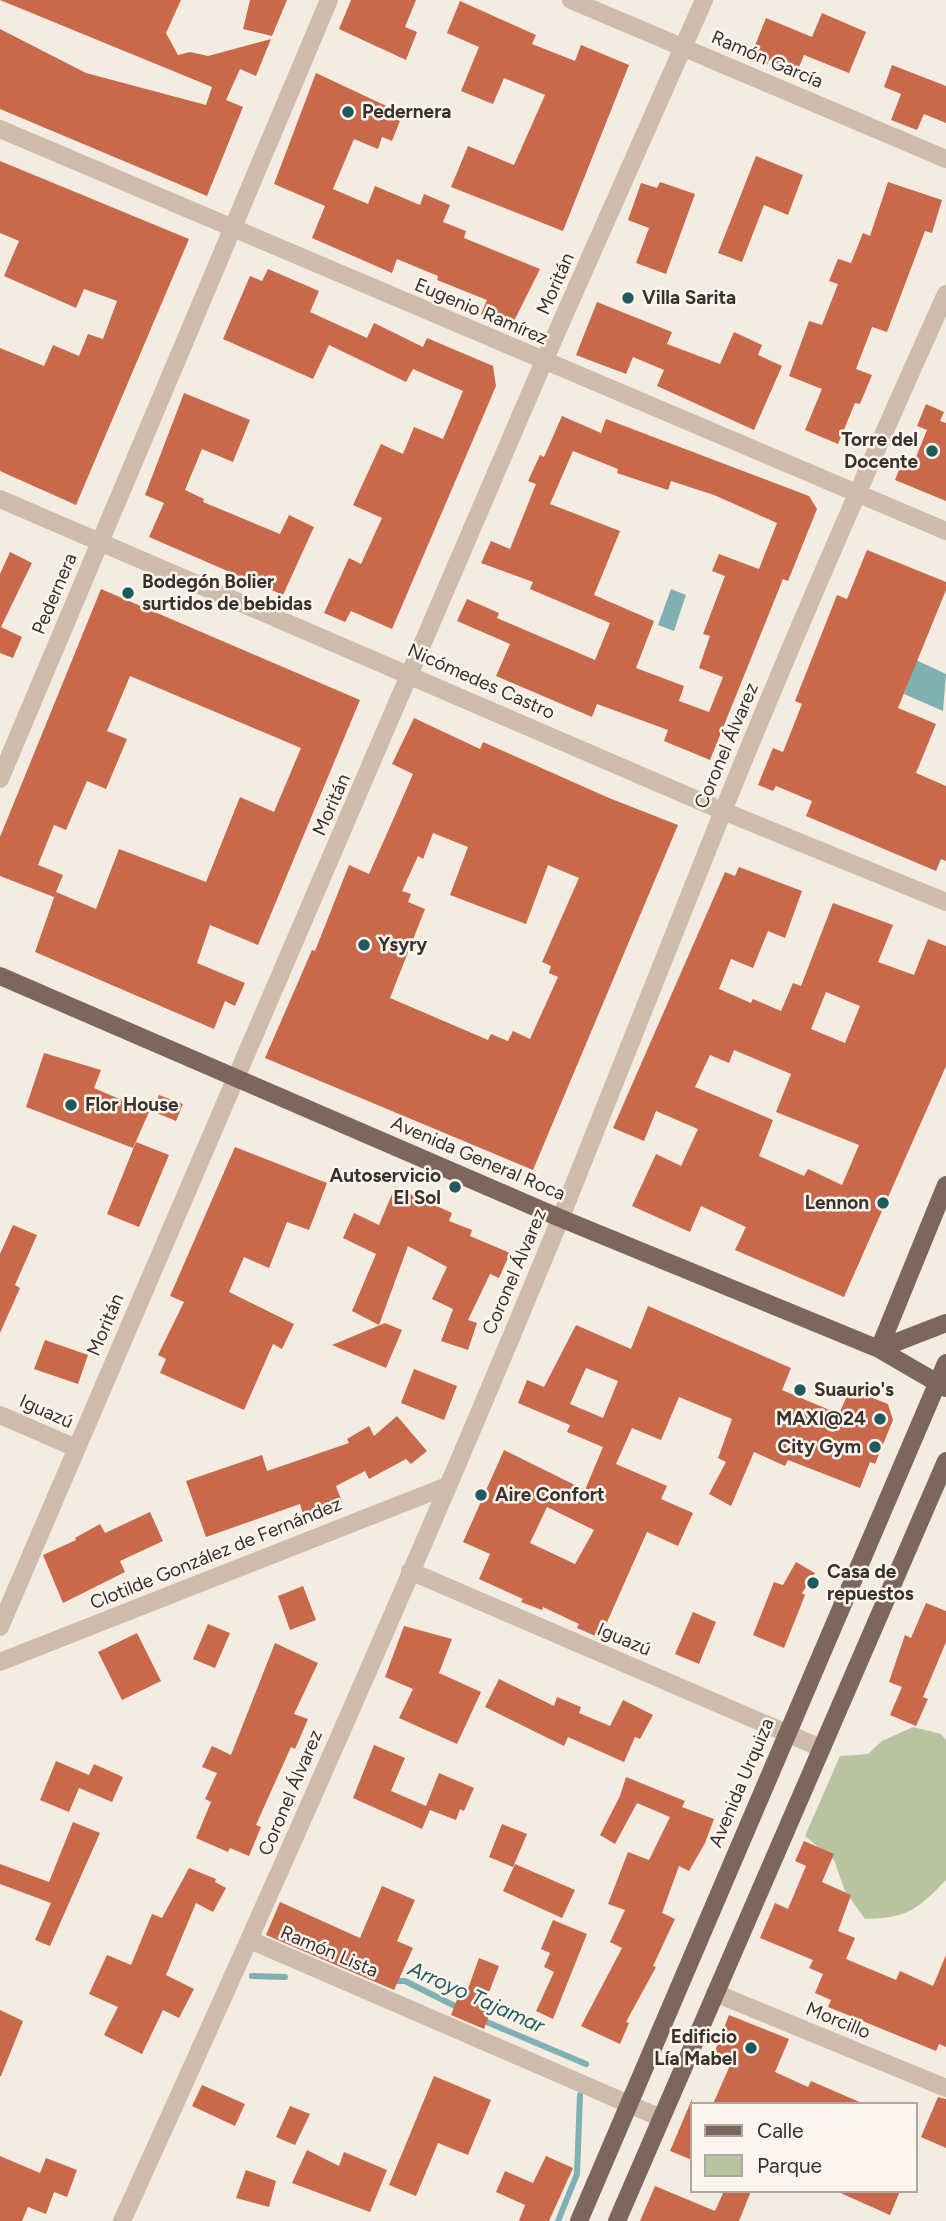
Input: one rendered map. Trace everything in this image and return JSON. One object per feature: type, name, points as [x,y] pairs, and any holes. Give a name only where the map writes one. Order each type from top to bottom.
[{"type":"main road","name":"Avenida General Roca","points":[[0,976],[560,1218],[879,1349],[942,1385]]},
{"type":"main road","points":[[879,1349],[946,1185]]},
{"type":"main road","points":[[879,1349],[946,1324]]},
{"type":"main road","name":"Avenida Urquiza","points":[[579,2221],[786,1733],[942,1385],[946,1363]]},
{"type":"main road","points":[[617,2221],[946,1461]]},
{"type":"street","name":"Pedernera","points":[[0,779],[329,0]]},
{"type":"street","name":"Ramón García","points":[[571,0],[946,159]]},
{"type":"street","name":"Moritán","points":[[0,1627],[412,674],[544,361],[704,0]]},
{"type":"street","name":"Eugenio Ramírez","points":[[0,130],[946,531]]},
{"type":"street","name":"Coronel Álvarez","points":[[122,2221],[250,1940],[447,1486],[560,1218],[723,811],[856,494],[946,294]]},
{"type":"street","name":"Nicómedes Castro","points":[[0,499],[412,674],[723,811],[946,902]]},
{"type":"street","name":"Iguazú","points":[[0,1415],[76,1448]]},
{"type":"street","name":"Clotilde González de Fernández","points":[[0,1662],[447,1486]]},
{"type":"street","name":"Iguazú","points":[[410,1571],[821,1748]]},
{"type":"street","name":"Ramón Lista","points":[[250,1940],[661,2118]]},
{"type":"street","name":"Morcillo","points":[[715,1993],[946,2088]]},
{"type":"green space","points":[[913,1727],[941,1734],[946,1740],[946,1880],[927,1899],[910,1910],[891,1917],[865,1919],[845,1891],[834,1860],[805,1836],[840,1756],[868,1754],[882,1741]]},
{"type":"water","points":[[671,589],[686,595],[674,631],[658,625]]},
{"type":"water","points":[[916,660],[946,674],[943,711],[904,694]]},
{"type":"building","points":[[0,0],[181,0],[166,33],[178,55],[190,52],[208,56],[271,39],[256,76],[240,69],[226,100],[243,107],[207,196],[0,109],[0,29],[86,73],[206,105],[212,87]]},
{"type":"building","points":[[250,0],[287,0],[272,36],[243,29]]},
{"type":"building","points":[[351,0],[416,0],[405,27],[417,32],[406,60],[339,29]]},
{"type":"building","points":[[460,1],[536,35],[532,44],[575,61],[581,45],[629,65],[563,231],[451,187],[468,146],[514,165],[545,95],[504,78],[493,104],[461,91],[479,47],[447,33]]},
{"type":"building","points":[[822,13],[866,32],[849,73],[804,55],[797,72],[769,60],[767,65],[750,58],[766,18],[812,37]]},
{"type":"building","points":[[892,65],[946,86],[946,123],[924,114],[917,130],[891,120],[901,94],[884,87]]},
{"type":"building","points":[[316,73],[397,111],[394,118],[400,121],[392,141],[382,137],[378,149],[354,139],[333,189],[368,204],[375,186],[420,205],[424,194],[450,205],[443,222],[466,231],[464,238],[540,269],[511,327],[481,314],[487,300],[437,280],[438,276],[397,259],[392,273],[312,238],[325,206],[274,184]]},
{"type":"building","points":[[756,156],[803,175],[788,215],[764,205],[742,262],[718,253]]},
{"type":"building","points":[[0,161],[189,239],[76,505],[0,471],[0,348],[44,366],[53,345],[79,356],[88,334],[103,339],[117,301],[84,289],[76,308],[4,276],[19,241],[0,233]]},
{"type":"building","points":[[660,182],[695,194],[666,274],[636,263],[649,228],[628,220],[641,183],[657,188]]},
{"type":"building","points":[[888,182],[942,200],[932,233],[925,231],[887,332],[872,327],[856,369],[872,375],[860,404],[855,403],[838,444],[805,430],[822,389],[789,376],[809,321],[822,325],[838,284],[829,281],[838,259],[851,263],[863,233],[870,236]]},
{"type":"building","points":[[268,269],[319,291],[310,312],[367,338],[374,323],[423,347],[427,338],[493,366],[496,386],[392,629],[351,611],[345,622],[324,613],[349,558],[361,564],[382,518],[353,505],[381,444],[403,454],[414,427],[443,439],[463,391],[413,369],[406,382],[329,345],[313,379],[223,339],[250,276],[262,281]]},
{"type":"building","points":[[597,302],[672,332],[667,344],[720,364],[734,332],[762,345],[758,355],[782,366],[754,430],[657,386],[664,370],[633,357],[626,374],[576,355]]},
{"type":"building","points":[[184,393],[250,420],[233,462],[202,449],[185,490],[204,499],[203,502],[280,534],[289,515],[314,527],[283,595],[149,537],[164,503],[145,495]]},
{"type":"building","name":"Torre del Docente","points":[[926,404],[944,412],[940,421],[946,423],[946,501],[895,480],[904,457],[914,462],[927,430],[917,426]]},
{"type":"building","points":[[562,416],[601,433],[606,419],[809,496],[817,509],[788,581],[783,579],[710,760],[664,741],[668,730],[597,704],[592,717],[496,676],[510,644],[457,621],[467,599],[499,613],[497,618],[595,660],[610,623],[530,589],[533,582],[481,563],[491,541],[510,549],[536,484],[528,481],[540,455],[544,457]],"holes":[[[573,451],[618,469],[617,473],[668,490],[671,481],[714,495],[777,523],[759,569],[719,554],[712,571],[725,576],[703,634],[710,636],[699,668],[723,677],[709,712],[679,701],[684,686],[636,668],[654,621],[594,595],[620,531],[550,504]]]},
{"type":"building","points":[[867,550],[946,582],[946,590],[898,708],[936,724],[916,773],[946,786],[946,861],[941,859],[936,871],[806,816],[812,801],[776,786],[773,791],[758,785],[773,748],[783,752],[802,704],[795,701],[837,595],[847,599]]},
{"type":"building","points":[[10,552],[32,563],[1,627],[22,637],[13,658],[0,653],[0,574]]},
{"type":"building","points":[[101,589],[360,700],[258,945],[210,925],[197,963],[245,983],[235,1006],[225,1001],[214,1029],[35,952],[56,892],[54,897],[0,876],[0,837]],"holes":[[[130,676],[301,748],[274,812],[240,797],[206,882],[119,849],[96,909],[56,892],[63,875],[38,865],[54,825],[66,830],[87,781],[106,789],[127,739],[107,731]]]},
{"type":"building","points":[[414,718],[480,749],[483,742],[609,798],[678,825],[533,1170],[265,1058],[312,950],[315,951],[349,865],[369,874],[413,774],[392,764]],"holes":[[[433,833],[468,847],[450,895],[526,924],[548,865],[579,878],[542,962],[551,966],[549,973],[558,977],[530,1039],[513,1031],[508,1041],[491,1034],[488,1040],[390,998],[425,909],[408,902],[411,894],[402,891],[418,856],[423,859]]]},
{"type":"building","points":[[739,867],[802,891],[785,938],[768,931],[753,968],[731,959],[719,989],[751,1003],[753,999],[781,1011],[793,983],[801,986],[833,903],[893,925],[878,962],[914,975],[928,939],[946,946],[946,1066],[844,1297],[735,1250],[746,1227],[701,1206],[690,1232],[632,1206],[656,1154],[681,1166],[698,1129],[656,1111],[644,1141],[613,1128],[725,872],[735,876]],"holes":[[[826,992],[860,1006],[845,1043],[811,1029]],[[734,1050],[791,1074],[776,1112],[859,1145],[842,1185],[808,1169],[804,1176],[759,1156],[773,1120],[695,1087],[710,1055],[729,1063]]]},
{"type":"building","points":[[44,1053],[101,1070],[94,1088],[149,1112],[133,1148],[26,1107]]},
{"type":"building","points":[[159,1095],[183,1104],[176,1121],[152,1111]]},
{"type":"building","points":[[136,1142],[169,1155],[139,1227],[107,1214]]},
{"type":"building","points":[[235,1147],[327,1183],[309,1230],[287,1222],[269,1268],[244,1257],[229,1292],[294,1324],[282,1349],[273,1344],[244,1410],[160,1373],[166,1359],[158,1355],[184,1302],[170,1296]]},
{"type":"building","points":[[395,1187],[452,1213],[449,1221],[472,1230],[470,1236],[510,1253],[499,1278],[490,1274],[468,1320],[477,1323],[468,1350],[441,1341],[453,1309],[432,1299],[447,1267],[408,1246],[379,1325],[352,1311],[376,1254],[343,1238],[354,1213],[379,1225]]},
{"type":"building","points":[[13,1225],[37,1235],[15,1285],[20,1288],[0,1333],[0,1254]]},
{"type":"building","points":[[648,1306],[791,1368],[782,1390],[839,1414],[850,1389],[888,1404],[893,1420],[875,1464],[870,1462],[860,1488],[788,1460],[785,1466],[754,1452],[731,1506],[709,1494],[726,1462],[718,1458],[732,1419],[679,1397],[661,1440],[632,1428],[616,1464],[667,1486],[661,1499],[693,1513],[678,1546],[647,1532],[600,1638],[577,1628],[579,1624],[543,1607],[542,1610],[521,1602],[523,1599],[479,1579],[490,1554],[463,1542],[504,1450],[585,1490],[603,1447],[567,1432],[570,1425],[518,1403],[527,1380],[544,1387],[576,1325],[631,1349]],"holes":[[[586,1368],[618,1381],[603,1418],[570,1404]],[[547,1507],[594,1530],[575,1564],[530,1543]]]},
{"type":"building","points":[[385,1323],[402,1330],[386,1368],[332,1345]]},
{"type":"building","points":[[45,1340],[88,1355],[78,1384],[34,1369]]},
{"type":"building","points":[[414,1369],[457,1386],[444,1420],[401,1403]]},
{"type":"building","points":[[397,1416],[427,1451],[411,1464],[406,1459],[369,1479],[365,1471],[336,1486],[342,1502],[304,1517],[300,1504],[206,1537],[186,1481],[262,1455],[267,1471],[349,1443],[347,1439],[369,1426],[374,1436]]},
{"type":"building","points":[[150,1512],[163,1541],[120,1561],[125,1572],[63,1603],[43,1555],[76,1540],[75,1538],[100,1524],[105,1533]]},
{"type":"building","points":[[796,1562],[815,1573],[802,1593],[805,1595],[784,1648],[753,1635],[774,1582],[783,1585]]},
{"type":"building","points":[[303,1586],[316,1620],[290,1630],[278,1596]]},
{"type":"building","points":[[926,1603],[946,1611],[946,1642],[923,1697],[928,1699],[916,1726],[890,1715],[902,1687],[889,1682],[905,1635],[911,1638]]},
{"type":"building","points":[[693,1612],[716,1622],[699,1664],[675,1654]]},
{"type":"building","points":[[208,1624],[230,1633],[215,1668],[193,1659]]},
{"type":"building","points":[[404,1626],[452,1639],[439,1673],[481,1692],[457,1744],[399,1718],[413,1689],[385,1677]]},
{"type":"building","points":[[137,1633],[161,1681],[122,1700],[98,1652]]},
{"type":"building","points":[[275,1643],[318,1663],[294,1714],[308,1719],[295,1749],[291,1747],[256,1825],[261,1827],[249,1856],[230,1848],[228,1852],[196,1838],[211,1802],[205,1799],[217,1773],[202,1767],[212,1746],[231,1755]]},
{"type":"building","points":[[499,1679],[554,1706],[557,1697],[581,1707],[579,1713],[610,1726],[623,1700],[653,1715],[640,1739],[635,1737],[624,1762],[568,1737],[564,1746],[485,1707]]},
{"type":"building","points":[[374,1745],[405,1758],[391,1791],[426,1806],[439,1773],[474,1788],[464,1811],[460,1809],[456,1820],[430,1810],[422,1829],[353,1798]]},
{"type":"building","points":[[56,1761],[89,1775],[94,1764],[123,1777],[112,1802],[79,1788],[69,1812],[40,1800]]},
{"type":"building","points":[[626,1777],[685,1801],[682,1807],[714,1819],[705,1843],[689,1871],[679,1866],[662,1913],[675,1919],[653,1966],[656,1967],[626,2022],[629,2023],[620,2044],[581,2026],[622,1948],[610,1942],[625,1910],[608,1904],[628,1852],[649,1860],[670,1817],[637,1803],[615,1844],[600,1835],[620,1796]]},
{"type":"building","points":[[73,1822],[100,1833],[50,1946],[35,1940],[51,1903],[0,1884],[0,1864],[49,1882]]},
{"type":"building","points":[[502,1824],[527,1834],[513,1867],[489,1857]]},
{"type":"building","points":[[804,1841],[834,1854],[822,1882],[851,1895],[838,1931],[855,1938],[846,1959],[896,1980],[900,1971],[933,1986],[946,1955],[946,2047],[939,2044],[936,2051],[828,2007],[831,2000],[815,1993],[823,1974],[809,1968],[813,1960],[760,1938],[775,1903],[788,1909],[806,1866],[795,1861]]},
{"type":"building","points":[[515,1864],[575,1890],[562,1918],[503,1891]]},
{"type":"building","points":[[189,1868],[216,1879],[215,1882],[226,1888],[213,1912],[196,1903],[166,1975],[194,1989],[179,2018],[163,2010],[142,2054],[104,2035],[118,2007],[89,1994],[107,1955],[131,1965],[152,1914],[162,1918]]},
{"type":"building","points":[[382,1886],[415,1900],[397,1941],[413,1948],[394,1990],[266,1935],[280,1902],[360,1938]]},
{"type":"building","points":[[553,1920],[587,1934],[553,2019],[536,2011],[554,1972],[544,1967],[550,1953],[541,1949]]},
{"type":"building","points":[[479,1958],[499,1966],[483,2008],[491,2011],[484,2029],[451,2015],[458,1997],[464,2000]]},
{"type":"building","points":[[0,2010],[23,2021],[1,2076],[0,2076]]},
{"type":"building","points":[[729,2015],[789,2039],[775,2072],[808,2087],[811,2081],[859,2102],[714,2102],[731,2063],[713,2056]]},
{"type":"building","points":[[434,2076],[491,2100],[468,2155],[438,2143],[416,2196],[389,2185]]},
{"type":"building","points":[[202,2085],[245,2104],[235,2126],[192,2106]]},
{"type":"building","points":[[938,2097],[946,2099],[946,2148],[921,2137]]},
{"type":"building","points":[[690,2104],[690,2159],[670,2151]]},
{"type":"building","points":[[290,2106],[310,2114],[295,2145],[276,2137]]},
{"type":"building","points":[[307,2150],[339,2166],[344,2152],[387,2170],[370,2212],[292,2183]]},
{"type":"building","points":[[0,2156],[40,2173],[46,2158],[77,2170],[67,2197],[54,2192],[46,2214],[28,2207],[22,2221],[0,2221]]},
{"type":"building","points":[[546,2156],[573,2168],[549,2221],[519,2221],[525,2205],[496,2192],[505,2171],[533,2183]]},
{"type":"building","points":[[246,2170],[276,2181],[269,2207],[236,2198]]},
{"type":"building","points":[[655,2186],[715,2211],[723,2193],[750,2193],[739,2221],[640,2221]]},
{"type":"building","points":[[840,2193],[899,2193],[890,2215]]},
{"type":"waterway","name":"Arroyo Tajamar","points":[[252,1976],[285,1977]]},
{"type":"waterway","name":"Arroyo Tajamar","points":[[393,1981],[405,1981],[459,2008]]},
{"type":"waterway","name":"Arroyo Tajamar","points":[[482,2020],[586,2064]]},
{"type":"waterway","name":"Arroyo Tajamar","points":[[558,2221],[577,2174],[580,2095]]},
{"type":"place","name":"Pedernera","points":[[348,112]]},
{"type":"place","name":"Villa Sarita","points":[[628,298]]},
{"type":"place","name":"Torre del Docente","points":[[932,451]]},
{"type":"place","name":"Bodegón Bolier surtidos de bebidas","points":[[128,593]]},
{"type":"place","name":"Ysyry","points":[[364,945]]},
{"type":"place","name":"Flor House","points":[[71,1105]]},
{"type":"place","name":"Autoservicio El Sol","points":[[455,1187]]},
{"type":"place","name":"Lennon","points":[[883,1203]]},
{"type":"place","name":"Suaurio's","points":[[800,1390]]},
{"type":"place","name":"MAXI@24","points":[[880,1419]]},
{"type":"place","name":"City Gym","points":[[875,1447]]},
{"type":"place","name":"Aire Confort","points":[[481,1495]]},
{"type":"place","name":"Casa de repuestos","points":[[813,1583]]},
{"type":"place","name":"Edificio Lía Mabel","points":[[751,2048]]}]
